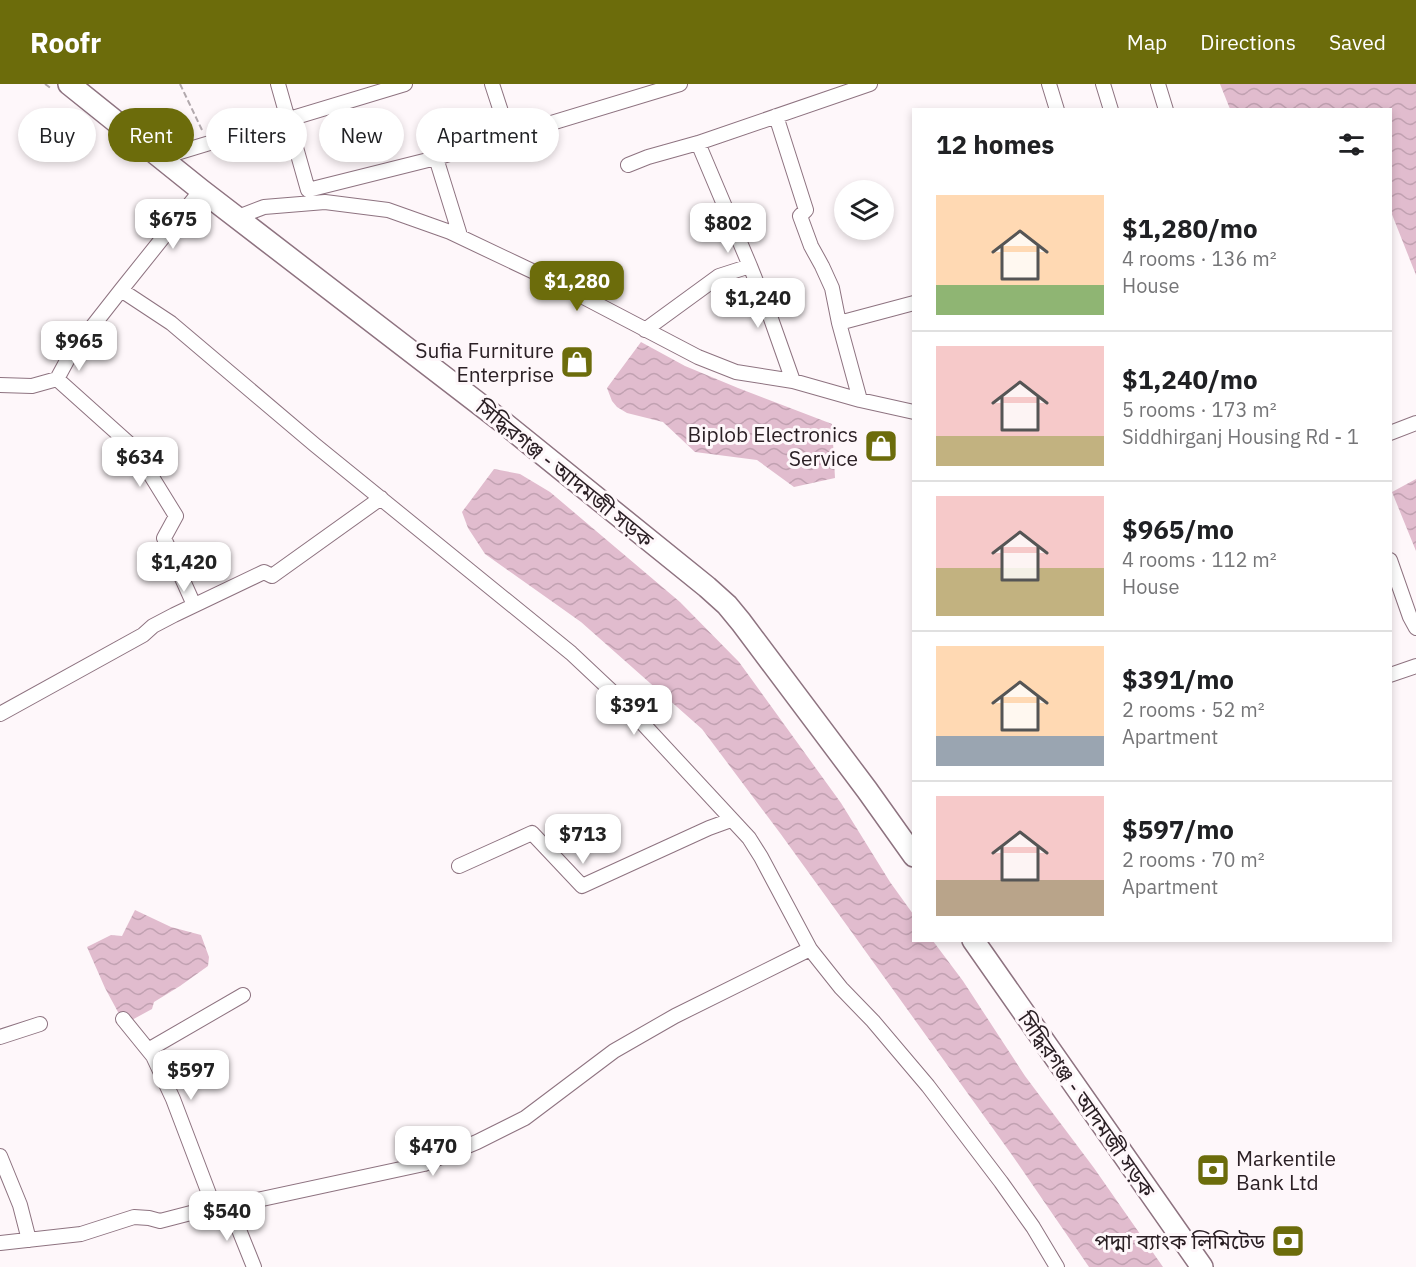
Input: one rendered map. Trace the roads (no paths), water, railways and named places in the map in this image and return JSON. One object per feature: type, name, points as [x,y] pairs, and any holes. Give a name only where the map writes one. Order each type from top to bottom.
[{"type":"main road","name":"সিদ্ধিরগঞ্জ - আদমজী সড়ক","points":[[69,84],[108,116]]},
{"type":"main road","name":"সিদ্ধিরগঞ্জ - আদমজী সড়ক","points":[[165,162],[504,423],[564,464],[727,605],[912,853]]},
{"type":"main road","name":"সিদ্ধিরগঞ্জ - আদমজী সড়ক","points":[[974,942],[1202,1267]]},
{"type":"street","points":[[278,84],[285,108]]},
{"type":"street","points":[[307,113],[405,84]]},
{"type":"street","points":[[492,84],[500,108]]},
{"type":"street","points":[[559,121],[680,84]]},
{"type":"street","points":[[628,165],[870,84]]},
{"type":"street","points":[[1049,84],[1056,108]]},
{"type":"street","points":[[1104,84],[1110,108]]},
{"type":"street","points":[[1158,84],[1165,108]]},
{"type":"street","points":[[776,116],[806,210],[800,216],[811,246],[832,288],[860,400]]},
{"type":"street","points":[[698,143],[770,316],[793,381]]},
{"type":"street","points":[[300,162],[308,189],[419,162]]},
{"type":"street","points":[[437,162],[459,232]]},
{"type":"street","points":[[0,385],[32,386],[57,379],[70,355],[201,190]]},
{"type":"street","points":[[237,217],[264,207],[325,202],[388,210],[450,232],[549,279],[698,357],[736,372],[793,381],[912,412]]},
{"type":"street","points":[[645,330],[719,276],[750,266]]},
{"type":"street","points":[[121,290],[171,322],[315,445],[571,653],[621,700],[749,838],[810,949],[841,988],[873,1021],[928,1086],[1027,1218],[1056,1267]]},
{"type":"street","points":[[839,323],[912,304]]},
{"type":"street","points":[[57,379],[134,448],[176,516],[164,538],[194,605]]},
{"type":"street","points":[[1392,432],[1416,423]]},
{"type":"street","points":[[0,714],[194,605],[264,572],[272,576],[381,498]]},
{"type":"street","points":[[1392,566],[1416,628]]},
{"type":"street","points":[[1392,674],[1416,666]]},
{"type":"street","points":[[459,866],[532,833],[582,886],[731,820]]},
{"type":"street","points":[[0,1243],[81,1234],[134,1217],[160,1221],[424,1164],[477,1142],[525,1118],[614,1052],[634,1040],[675,1016],[810,949]]},
{"type":"street","points":[[148,1050],[243,994]]},
{"type":"street","points":[[123,1019],[153,1056],[173,1099],[214,1208]]},
{"type":"street","points":[[0,1037],[40,1024]]},
{"type":"street","points":[[0,1155],[20,1205],[29,1240]]},
{"type":"street","points":[[229,1205],[254,1267]]},
{"type":"water","points":[[1220,84],[1416,84],[1416,275],[1392,215],[1392,108],[1230,108]]},
{"type":"water","points":[[641,342],[685,366],[832,424],[835,478],[794,487],[757,460],[695,452],[663,422],[627,413],[617,407],[607,388]]},
{"type":"water","points":[[494,469],[520,474],[550,492],[680,602],[739,662],[841,803],[890,882],[912,913],[912,942],[934,942],[963,981],[1025,1076],[1094,1168],[1163,1267],[1089,1267],[1012,1155],[848,927],[702,729],[581,622],[485,554],[468,528],[462,512]]},
{"type":"water","points":[[1416,479],[1416,551],[1392,492]]},
{"type":"water","points":[[135,910],[171,927],[201,935],[209,957],[208,966],[154,1002],[152,1009],[130,1021],[118,1012],[87,947],[111,935],[122,936]]},
{"type":"place","name":"Sufia Furniture Enterprise","points":[[577,362]]},
{"type":"place","name":"Biplob Electronics Service","points":[[881,446]]},
{"type":"place","name":"Markentile Bank Ltd","points":[[1213,1170]]},
{"type":"place","name":"পদ্মা ব্যাংক লিমিটেড","points":[[1288,1241]]}]
